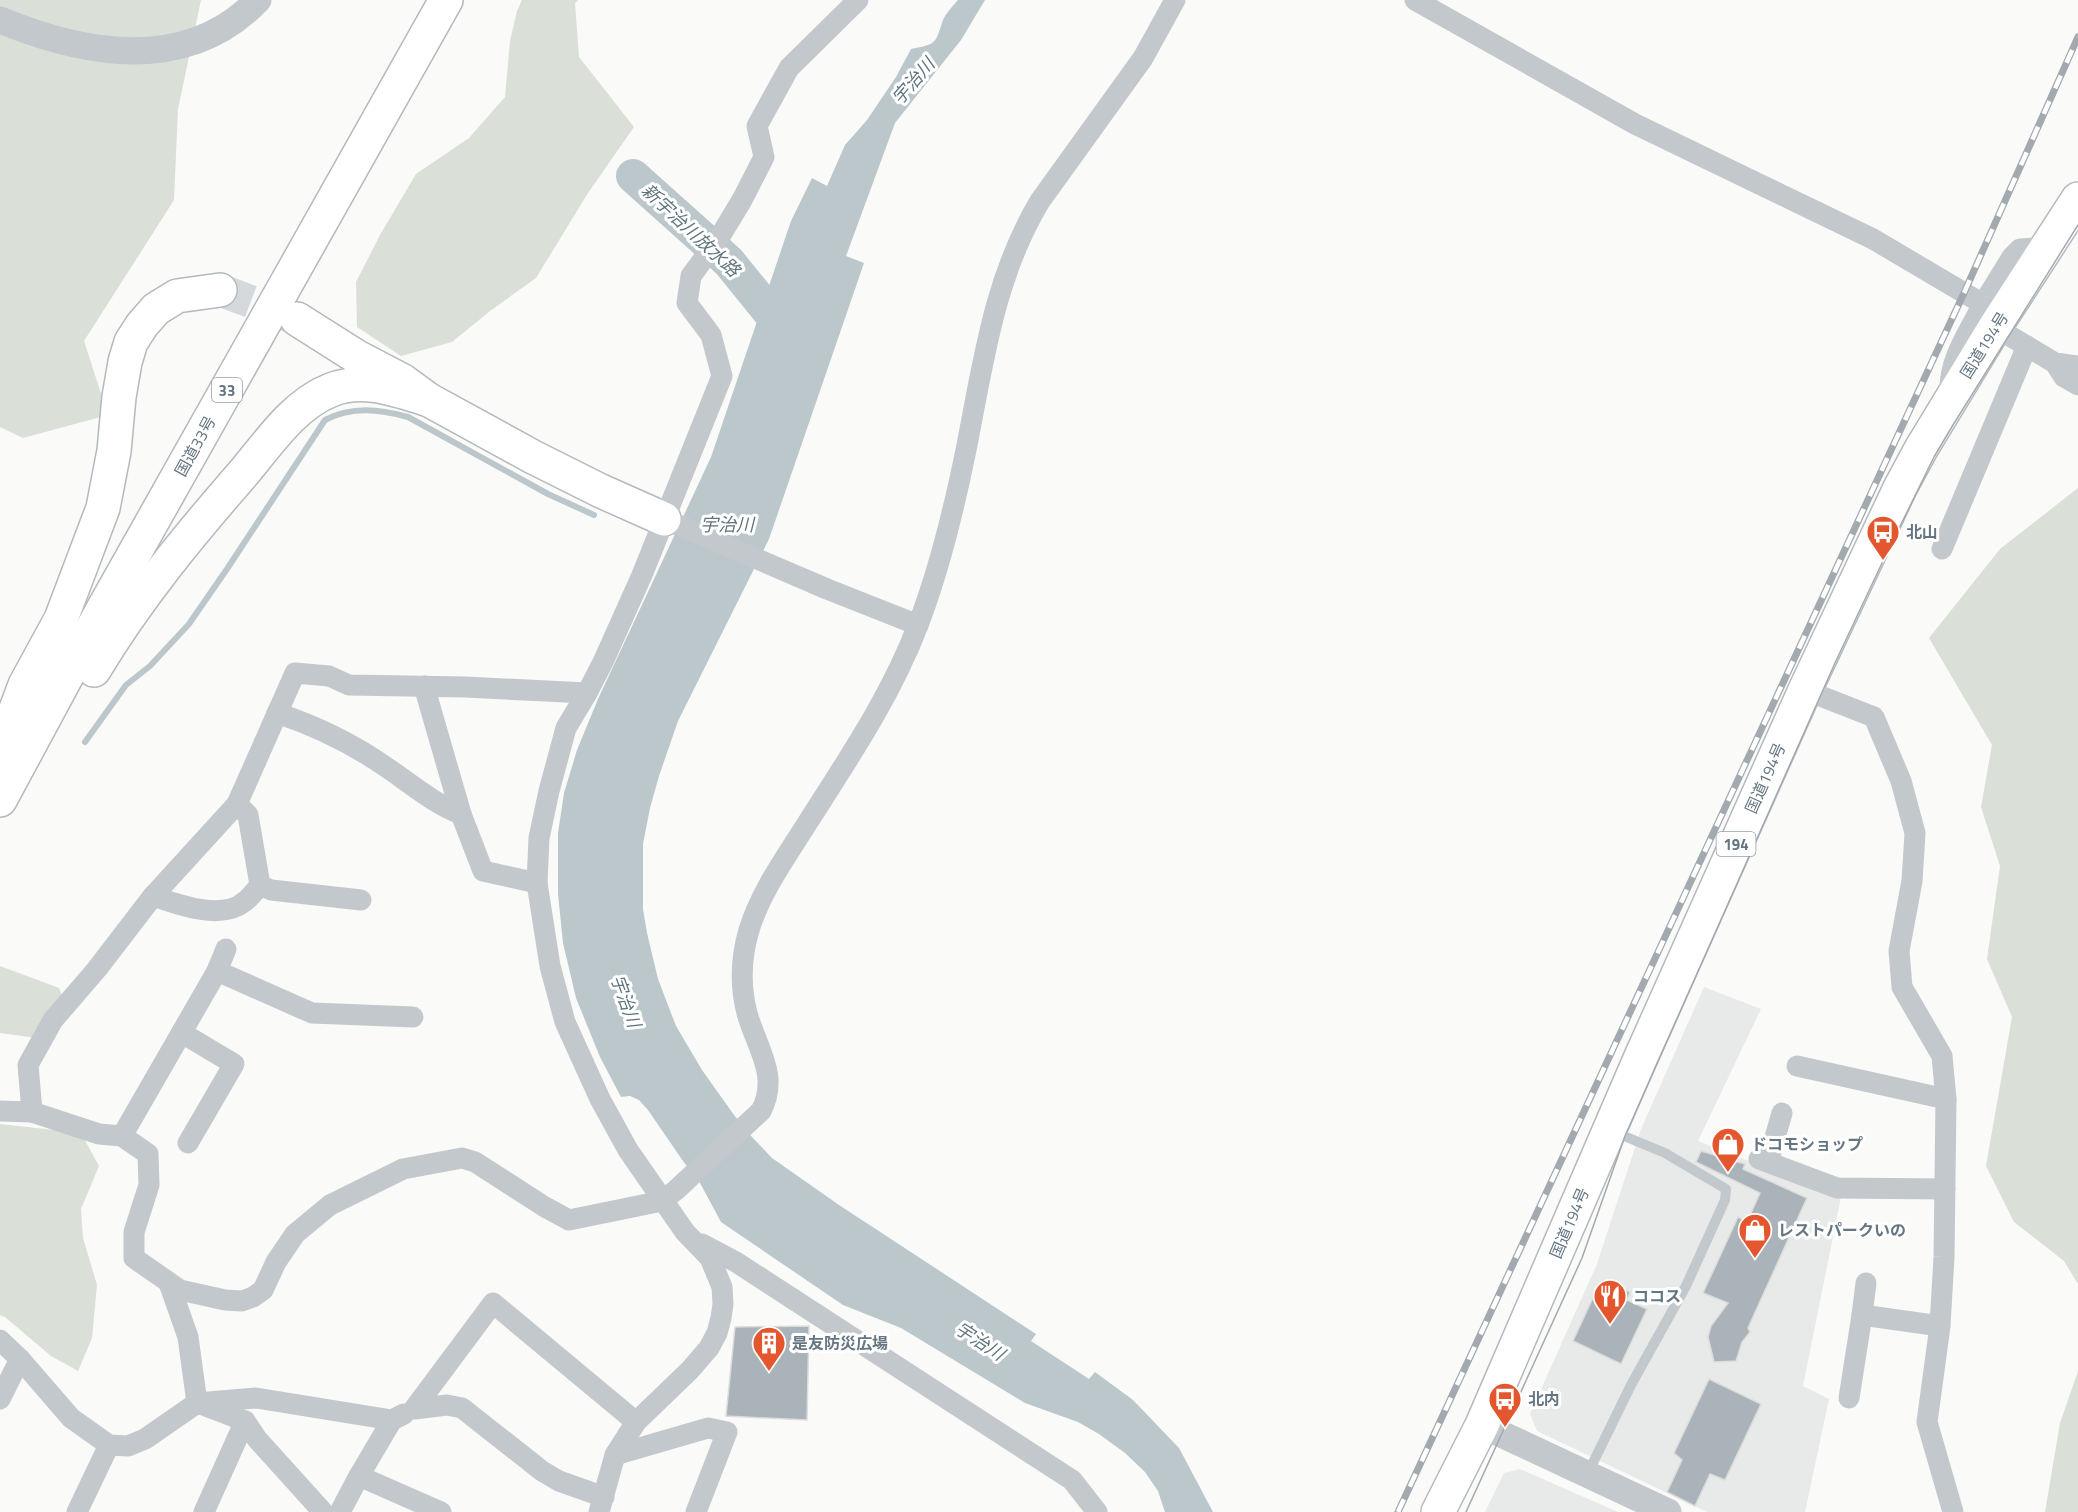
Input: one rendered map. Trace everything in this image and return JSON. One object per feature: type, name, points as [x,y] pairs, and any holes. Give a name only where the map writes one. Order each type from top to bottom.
[{"type":"highway","name":"国道33号","points":[[4,778],[98,618],[446,0]]},
{"type":"highway","name":"国道194号","points":[[1438,1512],[1482,1425],[1609,1130],[1805,690],[1900,488],[1950,400],[1989,316],[2047,246],[2078,199]]},
{"type":"highway","points":[[4,778],[25,685],[61,619],[103,508],[114,451],[119,397],[131,342],[156,309],[177,296],[220,290]]},
{"type":"highway","points":[[297,319],[357,357],[403,381],[429,400],[533,457],[601,492],[664,519]]},
{"type":"highway","points":[[4,778],[63,722],[116,633],[162,572],[279,431],[312,399],[333,389],[358,383],[383,387],[429,400]]},
{"type":"street","points":[[0,20],[37,35],[86,48],[125,51],[163,50],[199,39],[225,27],[258,0]]},
{"type":"street","points":[[340,1512],[392,1420],[414,1409],[447,1405],[462,1408],[542,1471],[601,1505],[615,1455],[636,1422],[690,1370],[709,1348],[717,1333],[723,1304],[722,1287],[710,1258],[685,1232],[669,1195],[628,1150],[600,1099],[565,1022],[549,966],[537,883],[539,837],[566,728],[587,693],[633,596],[722,376],[711,336],[687,303],[691,276],[719,238],[764,158],[757,126],[789,68],[858,0]]},
{"type":"street","points":[[0,1111],[32,1112],[99,1134],[122,1136],[148,1154],[149,1185],[134,1232],[134,1257],[180,1290],[225,1300],[242,1301],[263,1290],[276,1262],[295,1234],[330,1205],[404,1169],[462,1158],[476,1162],[545,1208],[569,1220],[669,1195],[761,1111],[767,1096],[769,1074],[747,1013],[743,987],[743,958],[749,930],[776,874],[880,706],[903,664],[950,527],[987,344],[1001,287],[1027,222],[1143,58],[1175,0]]},
{"type":"street","points":[[1415,0],[1635,124],[1873,239],[1989,316],[2027,346],[2055,363],[2078,366]]},
{"type":"street","points":[[1942,549],[2027,346]]},
{"type":"street","points":[[2055,363],[2064,377],[2078,386]]},
{"type":"street","points":[[664,519],[918,625]]},
{"type":"street","points":[[32,1112],[28,1065],[53,1020],[97,969],[153,896],[237,804],[295,673],[329,676],[349,685],[587,693]]},
{"type":"street","points":[[424,686],[461,814],[483,871],[537,883]]},
{"type":"street","points":[[1805,690],[1874,717],[1901,781],[1915,833],[1912,881],[1899,951],[1902,987],[1942,1056],[1946,1099],[1940,1326],[1927,1422],[1953,1512]]},
{"type":"street","points":[[277,713],[314,725],[383,765],[448,810],[461,814]]},
{"type":"street","points":[[237,804],[248,815],[261,885]]},
{"type":"street","points":[[153,896],[186,907],[221,911],[243,904],[261,885]]},
{"type":"street","points":[[261,885],[271,890],[362,900]]},
{"type":"street","points":[[122,1136],[217,971],[226,949]]},
{"type":"street","points":[[217,971],[312,1013],[413,1017]]},
{"type":"street","points":[[182,1033],[234,1064],[188,1143]]},
{"type":"street","points":[[1797,1066],[1946,1099]]},
{"type":"street","points":[[1782,1113],[1763,1160],[1837,1188],[1945,1189]]},
{"type":"street","points":[[685,1232],[1072,1480],[1097,1512]]},
{"type":"street","points":[[169,1282],[189,1337],[197,1403]]},
{"type":"street","points":[[1849,1398],[1866,1283]]},
{"type":"street","points":[[414,1409],[493,1303],[636,1422]]},
{"type":"street","points":[[1862,1315],[1940,1326]]},
{"type":"street","points":[[0,1340],[20,1359],[71,1418],[109,1445],[128,1446],[145,1440],[197,1403],[256,1398],[392,1420]]},
{"type":"street","points":[[0,1399],[20,1359]]},
{"type":"street","points":[[197,1403],[245,1421],[257,1439],[323,1512]]},
{"type":"street","points":[[204,1512],[245,1421]]},
{"type":"street","points":[[1482,1425],[1587,1475],[1639,1506],[1668,1512]]},
{"type":"street","points":[[615,1455],[708,1428],[727,1432],[696,1512]]},
{"type":"street","points":[[76,1512],[109,1445]]},
{"type":"street","points":[[359,1476],[441,1512]]},
{"type":"lane","points":[[1587,1475],[1631,1385],[1686,1286],[1725,1200],[1726,1189],[1665,1153],[1609,1130]]},
{"type":"shaded area","points":[[0,0],[201,0],[178,109],[174,200],[84,341],[108,415],[23,438],[0,427]]},
{"type":"shaded area","points":[[522,0],[578,0],[575,3],[579,57],[634,127],[588,193],[536,278],[452,342],[401,356],[357,327],[356,282],[380,235],[416,174],[469,138],[505,97],[510,41]]},
{"type":"shaded area","points":[[2078,488],[2078,1284],[2064,1261],[2014,1222],[1986,1166],[2012,1017],[1987,959],[2000,866],[1981,807],[1992,745],[1929,638],[2000,549]]},
{"type":"shaded area","points":[[0,966],[59,988],[63,998],[37,1038],[0,1033]]},
{"type":"shaded area","points":[[1704,987],[1761,1009],[1698,1141],[1841,1197],[1803,1386],[1829,1399],[1805,1512],[1707,1512],[1537,1431],[1530,1414],[1597,1264],[1641,1129]]},
{"type":"shaded area","points":[[0,1124],[81,1133],[99,1166],[81,1209],[83,1238],[97,1285],[92,1338],[78,1371],[51,1356],[0,1315]]},
{"type":"shaded area","points":[[2078,1371],[2078,1512],[2045,1512],[2060,1423]]},
{"type":"shaded area","points":[[1520,1469],[1618,1512],[1485,1512],[1504,1473]]},
{"type":"water","name":"宇治川","points":[[958,0],[985,0],[961,40],[895,123],[846,256],[864,263],[769,539],[678,721],[659,776],[643,844],[643,909],[647,933],[658,979],[676,1026],[702,1070],[734,1115],[772,1158],[839,1205],[1036,1334],[1031,1341],[1089,1379],[1095,1372],[1133,1400],[1179,1448],[1213,1512],[1165,1512],[1158,1491],[1145,1472],[1125,1453],[1099,1434],[1078,1422],[1025,1403],[901,1328],[843,1305],[721,1222],[700,1183],[648,1110],[639,1100],[630,1096],[621,1097],[600,1057],[576,998],[563,943],[558,894],[558,833],[564,793],[577,750],[598,699],[711,457],[791,221],[812,178],[827,186],[845,145],[867,120],[896,77],[911,49],[926,46],[934,41],[944,17]]},
{"type":"building","points":[[1701,1151],[1745,1164],[1743,1169],[1807,1198],[1748,1328],[1750,1332],[1742,1342],[1736,1361],[1714,1362],[1708,1337],[1711,1326],[1728,1303],[1703,1293],[1738,1217],[1747,1222],[1760,1193],[1696,1162]]},
{"type":"building","name":"ココス","points":[[1615,1285],[1630,1292],[1627,1300],[1647,1309],[1621,1364],[1573,1341],[1598,1287],[1611,1293]]},
{"type":"building","name":"是友防災広場","points":[[809,1326],[807,1420],[726,1416],[735,1327]]},
{"type":"building","points":[[1709,1379],[1761,1404],[1725,1480],[1710,1474],[1695,1506],[1667,1492],[1682,1460],[1674,1453]]},
{"type":"waterway","name":"新宇治川放水路","points":[[633,176],[729,262],[793,341]]},
{"type":"waterway","points":[[85,742],[126,685],[150,666],[189,624],[325,420],[345,412],[366,410],[408,417],[548,494],[594,515]]},
{"type":"tunnel","points":[[220,290],[297,319]]},
{"type":"tram line","points":[[1466,1512],[1582,1258],[1625,1136],[1835,663],[1883,561],[1934,457],[2078,225]]},
{"type":"railway","points":[[1398,1512],[1964,293],[2078,37]]},
{"type":"place","name":"北山","points":[[1883,561]]},
{"type":"place","name":"ドコモショップ","points":[[1728,1173]]},
{"type":"place","name":"レストパークいの","points":[[1755,1259]]},
{"type":"place","name":"ココス","points":[[1610,1325]]},
{"type":"place","name":"是友防災広場","points":[[769,1372]]},
{"type":"place","name":"北内","points":[[1505,1428]]}]
